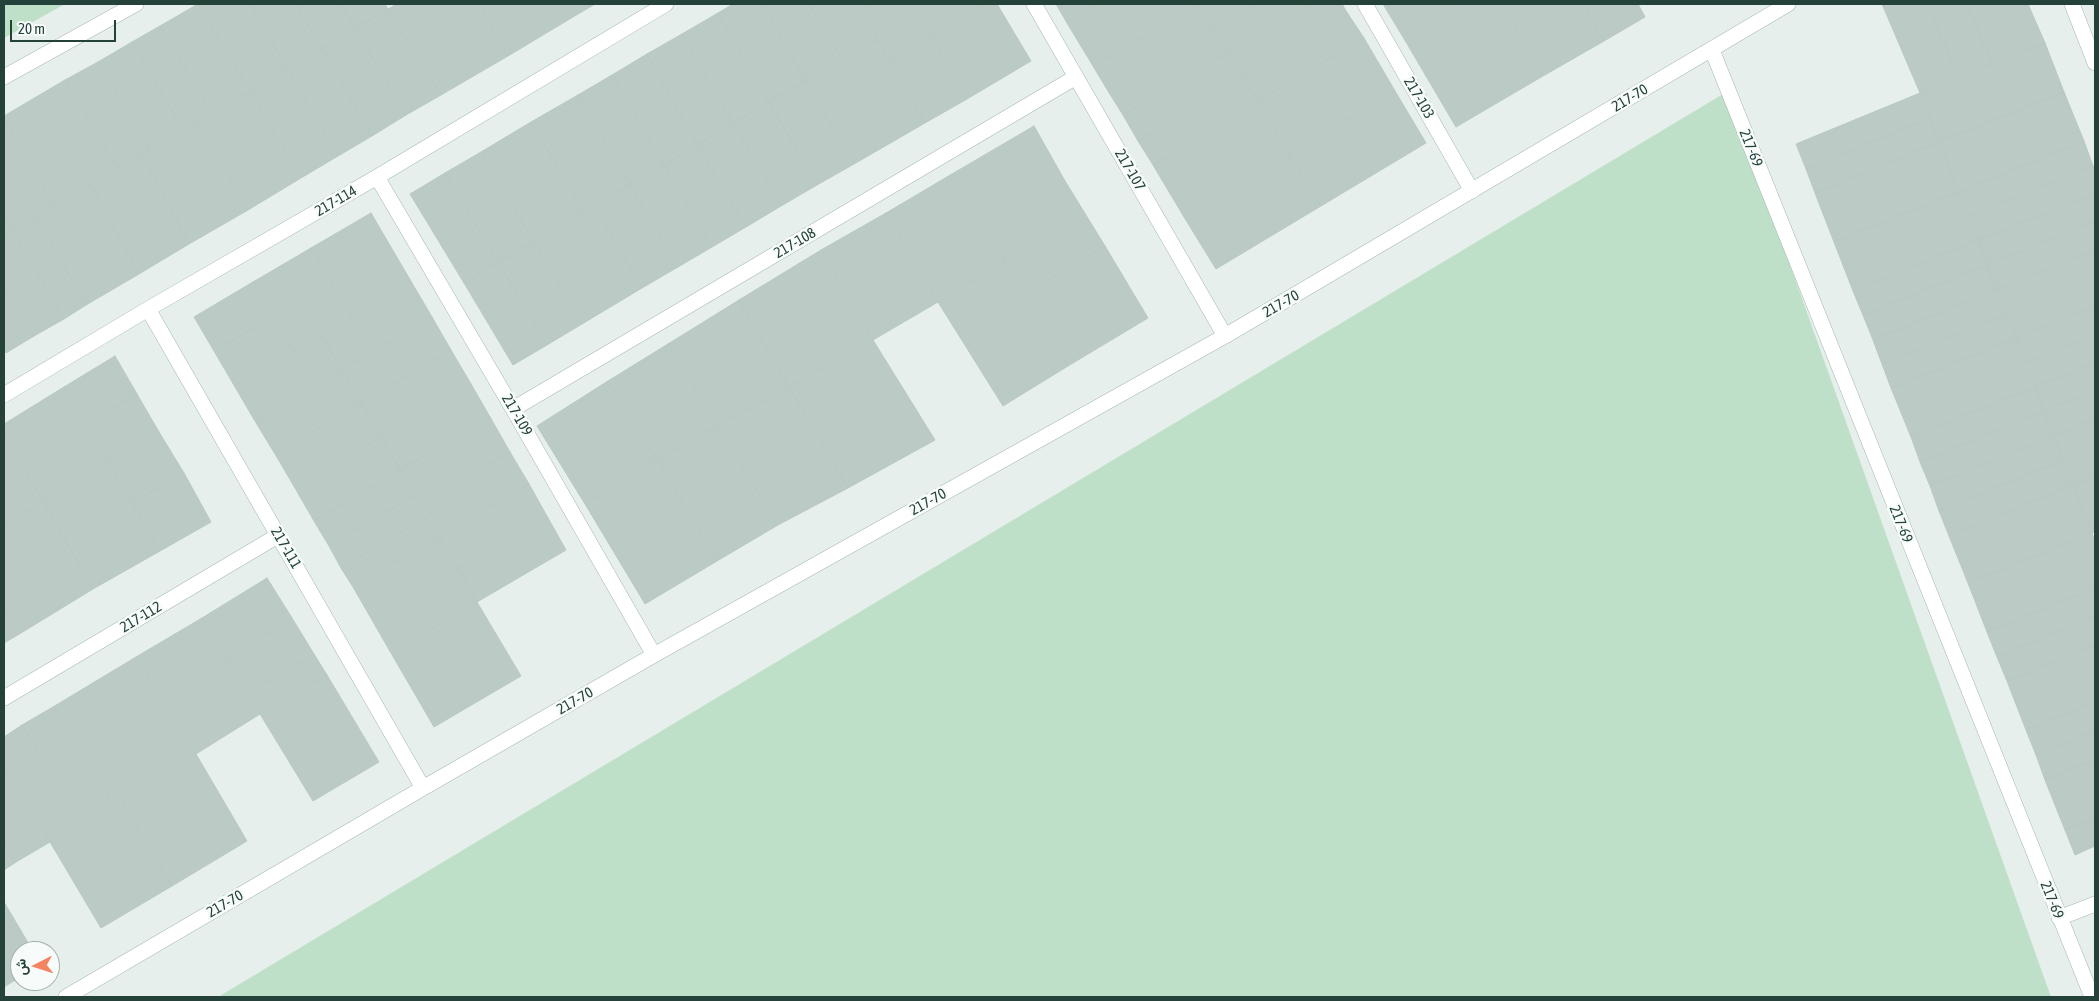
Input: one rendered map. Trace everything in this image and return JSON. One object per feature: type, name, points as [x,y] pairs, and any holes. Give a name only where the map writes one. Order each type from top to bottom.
[{"type":"street","points":[[4,77],[136,4]]},
{"type":"street","name":"217-114","points":[[4,395],[148,309],[377,177],[666,4]]},
{"type":"street","name":"217-107","points":[[1034,4],[1225,336]]},
{"type":"street","name":"217-103","points":[[1365,4],[1472,191]]},
{"type":"street","name":"217-70","points":[[66,997],[654,655],[1225,336],[1788,4]]},
{"type":"street","points":[[2072,4],[2095,63]]},
{"type":"street","name":"217-69","points":[[1712,50],[2092,997]]},
{"type":"street","name":"217-108","points":[[513,409],[1076,77]]},
{"type":"street","name":"217-109","points":[[377,177],[654,655]]},
{"type":"street","name":"217-111","points":[[148,309],[423,788]]},
{"type":"street","name":"217-112","points":[[4,698],[279,535]]},
{"type":"street","points":[[2059,918],[2095,904]]},
{"type":"green space","points":[[4,4],[65,4],[4,38]]},
{"type":"green space","points":[[1728,91],[2051,997],[218,997]]},
{"type":"building","points":[[198,4],[250,91],[212,113],[160,26]]},
{"type":"building","points":[[198,4],[250,4],[287,68],[250,91]]},
{"type":"building","points":[[250,4],[295,4],[322,48],[287,68]]},
{"type":"building","points":[[295,4],[341,4],[355,28],[322,48]]},
{"type":"building","points":[[341,4],[385,4],[388,9],[355,28]]},
{"type":"building","points":[[397,4],[479,4],[508,56],[441,95],[388,9]]},
{"type":"building","points":[[479,4],[566,4],[573,17],[508,56]]},
{"type":"building","points":[[566,4],[595,4],[573,17]]},
{"type":"building","points":[[733,4],[763,4],[805,81],[769,102],[718,13]]},
{"type":"building","points":[[763,4],[809,4],[842,59],[805,81]]},
{"type":"building","points":[[809,4],[856,4],[877,39],[842,59]]},
{"type":"building","points":[[856,4],[873,4],[861,11]]},
{"type":"building","points":[[873,4],[984,4],[889,60],[861,11]]},
{"type":"building","points":[[984,4],[997,4],[1031,61],[967,99],[930,36]]},
{"type":"building","points":[[1056,4],[1100,4],[1067,23]]},
{"type":"building","points":[[1100,4],[1198,4],[1093,66],[1067,23]]},
{"type":"building","points":[[1198,4],[1213,28],[1108,91],[1093,66]]},
{"type":"building","points":[[1199,4],[1254,4],[1213,28]]},
{"type":"building","points":[[1254,4],[1310,4],[1228,53],[1213,28]]},
{"type":"building","points":[[1310,4],[1342,4],[1348,14],[1243,77],[1228,53]]},
{"type":"building","points":[[1383,4],[1443,4],[1448,11],[1403,37]]},
{"type":"building","points":[[1443,4],[1461,4],[1448,11]]},
{"type":"building","points":[[1461,4],[1502,4],[1543,76],[1456,127],[1403,37]]},
{"type":"building","points":[[1502,4],[1583,4],[1604,41],[1543,76]]},
{"type":"building","points":[[1583,4],[1638,4],[1645,17],[1604,41]]},
{"type":"building","points":[[1882,4],[1927,4],[1959,78],[1920,93]]},
{"type":"building","points":[[1927,4],[1967,4],[1992,64],[1959,78]]},
{"type":"building","points":[[1967,4],[2028,4],[2045,43],[1992,64]]},
{"type":"building","points":[[388,9],[441,95],[406,115],[355,28]]},
{"type":"building","points":[[718,13],[769,102],[733,123],[682,34]]},
{"type":"building","points":[[1348,14],[1364,38],[1258,101],[1243,77]]},
{"type":"building","points":[[160,26],[212,113],[183,130],[132,42]]},
{"type":"building","points":[[355,28],[406,115],[372,136],[322,48]]},
{"type":"building","points":[[1213,28],[1228,53],[1123,115],[1108,91]]},
{"type":"building","points":[[682,34],[733,123],[697,145],[647,54]]},
{"type":"building","points":[[930,36],[967,99],[925,123],[889,60]]},
{"type":"building","points":[[1364,38],[1395,91],[1289,154],[1258,101]]},
{"type":"building","points":[[877,39],[925,123],[854,164],[805,81]]},
{"type":"building","points":[[132,42],[183,130],[149,150],[98,62]]},
{"type":"building","points":[[2045,43],[2064,92],[1939,142],[1920,93]]},
{"type":"building","points":[[322,48],[372,136],[338,156],[287,68]]},
{"type":"building","points":[[1228,53],[1243,77],[1138,141],[1123,115]]},
{"type":"building","points":[[647,54],[697,145],[664,165],[612,75]]},
{"type":"building","points":[[98,62],[149,150],[117,168],[65,80]]},
{"type":"building","points":[[287,68],[338,156],[301,178],[250,91]]},
{"type":"building","points":[[612,75],[664,165],[630,185],[578,95]]},
{"type":"building","points":[[1243,77],[1258,101],[1153,165],[1138,141]]},
{"type":"building","points":[[65,80],[117,168],[54,205],[4,116]]},
{"type":"building","points":[[805,81],[854,164],[817,185],[769,102]]},
{"type":"building","points":[[250,91],[301,178],[248,210],[196,122]]},
{"type":"building","points":[[1395,91],[1426,143],[1321,206],[1289,154]]},
{"type":"building","points":[[2064,92],[2084,141],[1959,192],[1939,142]]},
{"type":"building","points":[[1920,93],[1930,118],[1806,169],[1796,144]]},
{"type":"building","points":[[578,95],[630,185],[584,212],[531,122]]},
{"type":"building","points":[[1258,101],[1289,154],[1184,217],[1153,165]]},
{"type":"building","points":[[769,102],[817,185],[781,206],[733,123]]},
{"type":"building","points":[[1930,118],[1939,142],[1815,193],[1806,169]]},
{"type":"building","points":[[4,119],[54,205],[12,230],[4,216]]},
{"type":"building","points":[[196,122],[248,210],[189,244],[142,154]]},
{"type":"building","points":[[531,122],[584,212],[534,242],[481,152]]},
{"type":"building","points":[[733,123],[781,206],[746,227],[697,145]]},
{"type":"building","points":[[1034,126],[1065,181],[985,230],[952,174]]},
{"type":"building","points":[[2084,141],[2093,166],[1968,216],[1959,192]]},
{"type":"building","points":[[1939,142],[1959,192],[1834,242],[1815,193]]},
{"type":"building","points":[[697,145],[746,227],[712,247],[664,165]]},
{"type":"building","points":[[481,152],[534,242],[498,262],[445,173]]},
{"type":"building","points":[[142,154],[189,244],[139,274],[90,184]]},
{"type":"building","points":[[1289,154],[1321,206],[1216,269],[1184,217]]},
{"type":"building","points":[[664,165],[712,247],[678,267],[630,185]]},
{"type":"building","points":[[2093,166],[2095,171],[2095,194],[1978,240],[1968,216]]},
{"type":"building","points":[[445,173],[498,262],[464,283],[410,194]]},
{"type":"building","points":[[952,174],[1005,262],[938,302],[886,213]]},
{"type":"building","points":[[1065,181],[1105,246],[1025,294],[985,230]]},
{"type":"building","points":[[90,184],[139,274],[86,305],[36,216]]},
{"type":"building","points":[[630,185],[678,267],[642,288],[594,206]]},
{"type":"building","points":[[1959,192],[1978,240],[1853,291],[1834,242]]},
{"type":"building","points":[[2095,194],[2095,221],[1987,265],[1978,240]]},
{"type":"building","points":[[594,206],[642,288],[582,324],[534,242]]},
{"type":"building","points":[[371,213],[412,283],[352,318],[311,248]]},
{"type":"building","points":[[886,213],[938,302],[873,340],[821,250]]},
{"type":"building","points":[[4,216],[12,230],[4,235]]},
{"type":"building","points":[[36,216],[86,305],[64,319],[12,230]]},
{"type":"building","points":[[2095,221],[2095,250],[1997,289],[1987,265]]},
{"type":"building","points":[[12,230],[64,319],[34,336],[4,286],[4,235]]},
{"type":"building","points":[[1978,240],[1987,265],[1863,315],[1853,291]]},
{"type":"building","points":[[534,242],[582,324],[547,345],[498,262]]},
{"type":"building","points":[[1105,246],[1148,318],[1068,366],[1025,294]]},
{"type":"building","points":[[311,248],[352,318],[294,353],[253,282]]},
{"type":"building","points":[[821,250],[873,340],[789,387],[739,300]]},
{"type":"building","points":[[2095,250],[2095,306],[2016,338],[1997,289]]},
{"type":"building","points":[[498,262],[547,345],[513,365],[464,283]]},
{"type":"building","points":[[1005,262],[1068,366],[1003,406],[938,302]]},
{"type":"building","points":[[1987,265],[1997,289],[1873,340],[1863,315]]},
{"type":"building","points":[[253,282],[273,317],[214,351],[194,317]]},
{"type":"building","points":[[412,283],[432,317],[342,370],[322,336]]},
{"type":"building","points":[[4,286],[34,336],[6,353],[4,349]]},
{"type":"building","points":[[1997,289],[2007,314],[1882,364],[1873,340]]},
{"type":"building","points":[[739,300],[789,387],[717,426],[668,344]]},
{"type":"building","points":[[2095,306],[2095,334],[2025,363],[2016,338]]},
{"type":"building","points":[[2007,314],[2016,338],[1891,388],[1882,364]]},
{"type":"building","points":[[273,317],[294,353],[235,387],[214,351]]},
{"type":"building","points":[[432,317],[451,350],[361,403],[342,370]]},
{"type":"building","points":[[2095,334],[2095,363],[2035,387],[2025,363]]},
{"type":"building","points":[[322,336],[342,370],[255,421],[235,387]]},
{"type":"building","points":[[2016,338],[2035,387],[1911,437],[1891,388]]},
{"type":"building","points":[[873,340],[935,440],[848,488],[789,387]]},
{"type":"building","points":[[668,344],[717,426],[657,459],[608,381]]},
{"type":"building","points":[[451,350],[471,384],[381,437],[361,403]]},
{"type":"building","points":[[115,356],[137,394],[86,424],[64,387]]},
{"type":"building","points":[[2095,363],[2095,390],[2044,411],[2035,387]]},
{"type":"building","points":[[342,370],[361,403],[275,454],[255,421]]},
{"type":"building","points":[[608,381],[657,459],[585,504],[537,426]]},
{"type":"building","points":[[471,384],[490,417],[400,470],[381,437]]},
{"type":"building","points":[[64,387],[108,462],[43,501],[4,435],[4,424]]},
{"type":"building","points":[[789,387],[848,488],[778,525],[717,426]]},
{"type":"building","points":[[2035,387],[2044,411],[1920,462],[1911,437]]},
{"type":"building","points":[[2095,390],[2095,419],[2054,436],[2044,411]]},
{"type":"building","points":[[137,394],[159,432],[108,462],[86,424]]},
{"type":"building","points":[[361,403],[381,437],[295,488],[275,454]]},
{"type":"building","points":[[2044,411],[2054,436],[1930,486],[1920,462]]},
{"type":"building","points":[[490,417],[510,452],[420,504],[400,470]]},
{"type":"building","points":[[2095,419],[2095,476],[2073,485],[2054,436]]},
{"type":"building","points":[[717,426],[778,525],[717,561],[657,459]]},
{"type":"building","points":[[159,432],[184,473],[132,503],[108,462]]},
{"type":"building","points":[[4,435],[43,501],[4,525]]},
{"type":"building","points":[[2054,436],[2063,460],[1939,511],[1930,486]]},
{"type":"building","points":[[381,437],[400,470],[314,521],[295,488]]},
{"type":"building","points":[[510,452],[529,484],[439,537],[420,504]]},
{"type":"building","points":[[657,459],[717,561],[645,604],[585,504]]},
{"type":"building","points":[[2063,460],[2073,485],[1949,536],[1939,511]]},
{"type":"building","points":[[108,462],[160,551],[93,589],[43,501]]},
{"type":"building","points":[[400,470],[415,495],[329,546],[314,521]]},
{"type":"building","points":[[184,473],[211,522],[160,551],[132,503]]},
{"type":"building","points":[[2095,476],[2095,532],[2092,533],[2073,485]]},
{"type":"building","points":[[529,484],[548,518],[459,569],[439,537]]},
{"type":"building","points":[[2073,485],[2092,533],[1968,583],[1949,536]]},
{"type":"building","points":[[415,495],[428,516],[341,568],[329,546]]},
{"type":"building","points":[[43,501],[93,589],[21,633],[4,605],[4,525]]},
{"type":"building","points":[[428,516],[439,537],[353,587],[341,568]]},
{"type":"building","points":[[548,518],[566,550],[477,602],[459,569]]},
{"type":"building","points":[[2092,533],[2095,541],[2095,588],[1987,632],[1968,583]]},
{"type":"building","points":[[439,537],[459,569],[372,620],[353,587]]},
{"type":"building","points":[[459,569],[477,602],[391,653],[372,620]]},
{"type":"building","points":[[267,578],[292,618],[227,659],[202,618]]},
{"type":"building","points":[[2095,588],[2095,616],[1997,657],[1987,632]]},
{"type":"building","points":[[477,602],[521,676],[434,727],[391,653]]},
{"type":"building","points":[[4,605],[21,633],[4,643]]},
{"type":"building","points":[[2095,616],[2095,645],[2007,681],[1997,657]]},
{"type":"building","points":[[202,618],[260,714],[196,754],[136,657]]},
{"type":"building","points":[[292,618],[314,654],[248,693],[227,659]]},
{"type":"building","points":[[2095,645],[2095,702],[2026,730],[2007,681]]},
{"type":"building","points":[[314,654],[327,675],[260,714],[248,693]]},
{"type":"building","points":[[136,657],[196,754],[113,804],[53,707]]},
{"type":"building","points":[[327,675],[379,762],[313,801],[260,714]]},
{"type":"building","points":[[2095,702],[2095,731],[2036,755],[2026,730]]},
{"type":"building","points":[[53,707],[113,804],[82,823],[22,725]]},
{"type":"building","points":[[22,725],[82,823],[50,842],[4,766],[4,737]]},
{"type":"building","points":[[2095,731],[2095,759],[2045,780],[2036,755]]},
{"type":"building","points":[[196,754],[247,841],[172,886],[121,799]]},
{"type":"building","points":[[2095,759],[2095,818],[2065,830],[2045,780]]},
{"type":"building","points":[[4,766],[50,842],[16,862],[4,843]]},
{"type":"building","points":[[121,799],[172,886],[101,928],[50,842]]},
{"type":"building","points":[[2095,818],[2095,846],[2075,855],[2065,830]]},
{"type":"building","points":[[4,843],[16,862],[4,870]]},
{"type":"building","points":[[4,902],[27,941],[10,941],[10,983],[4,987]]}]
